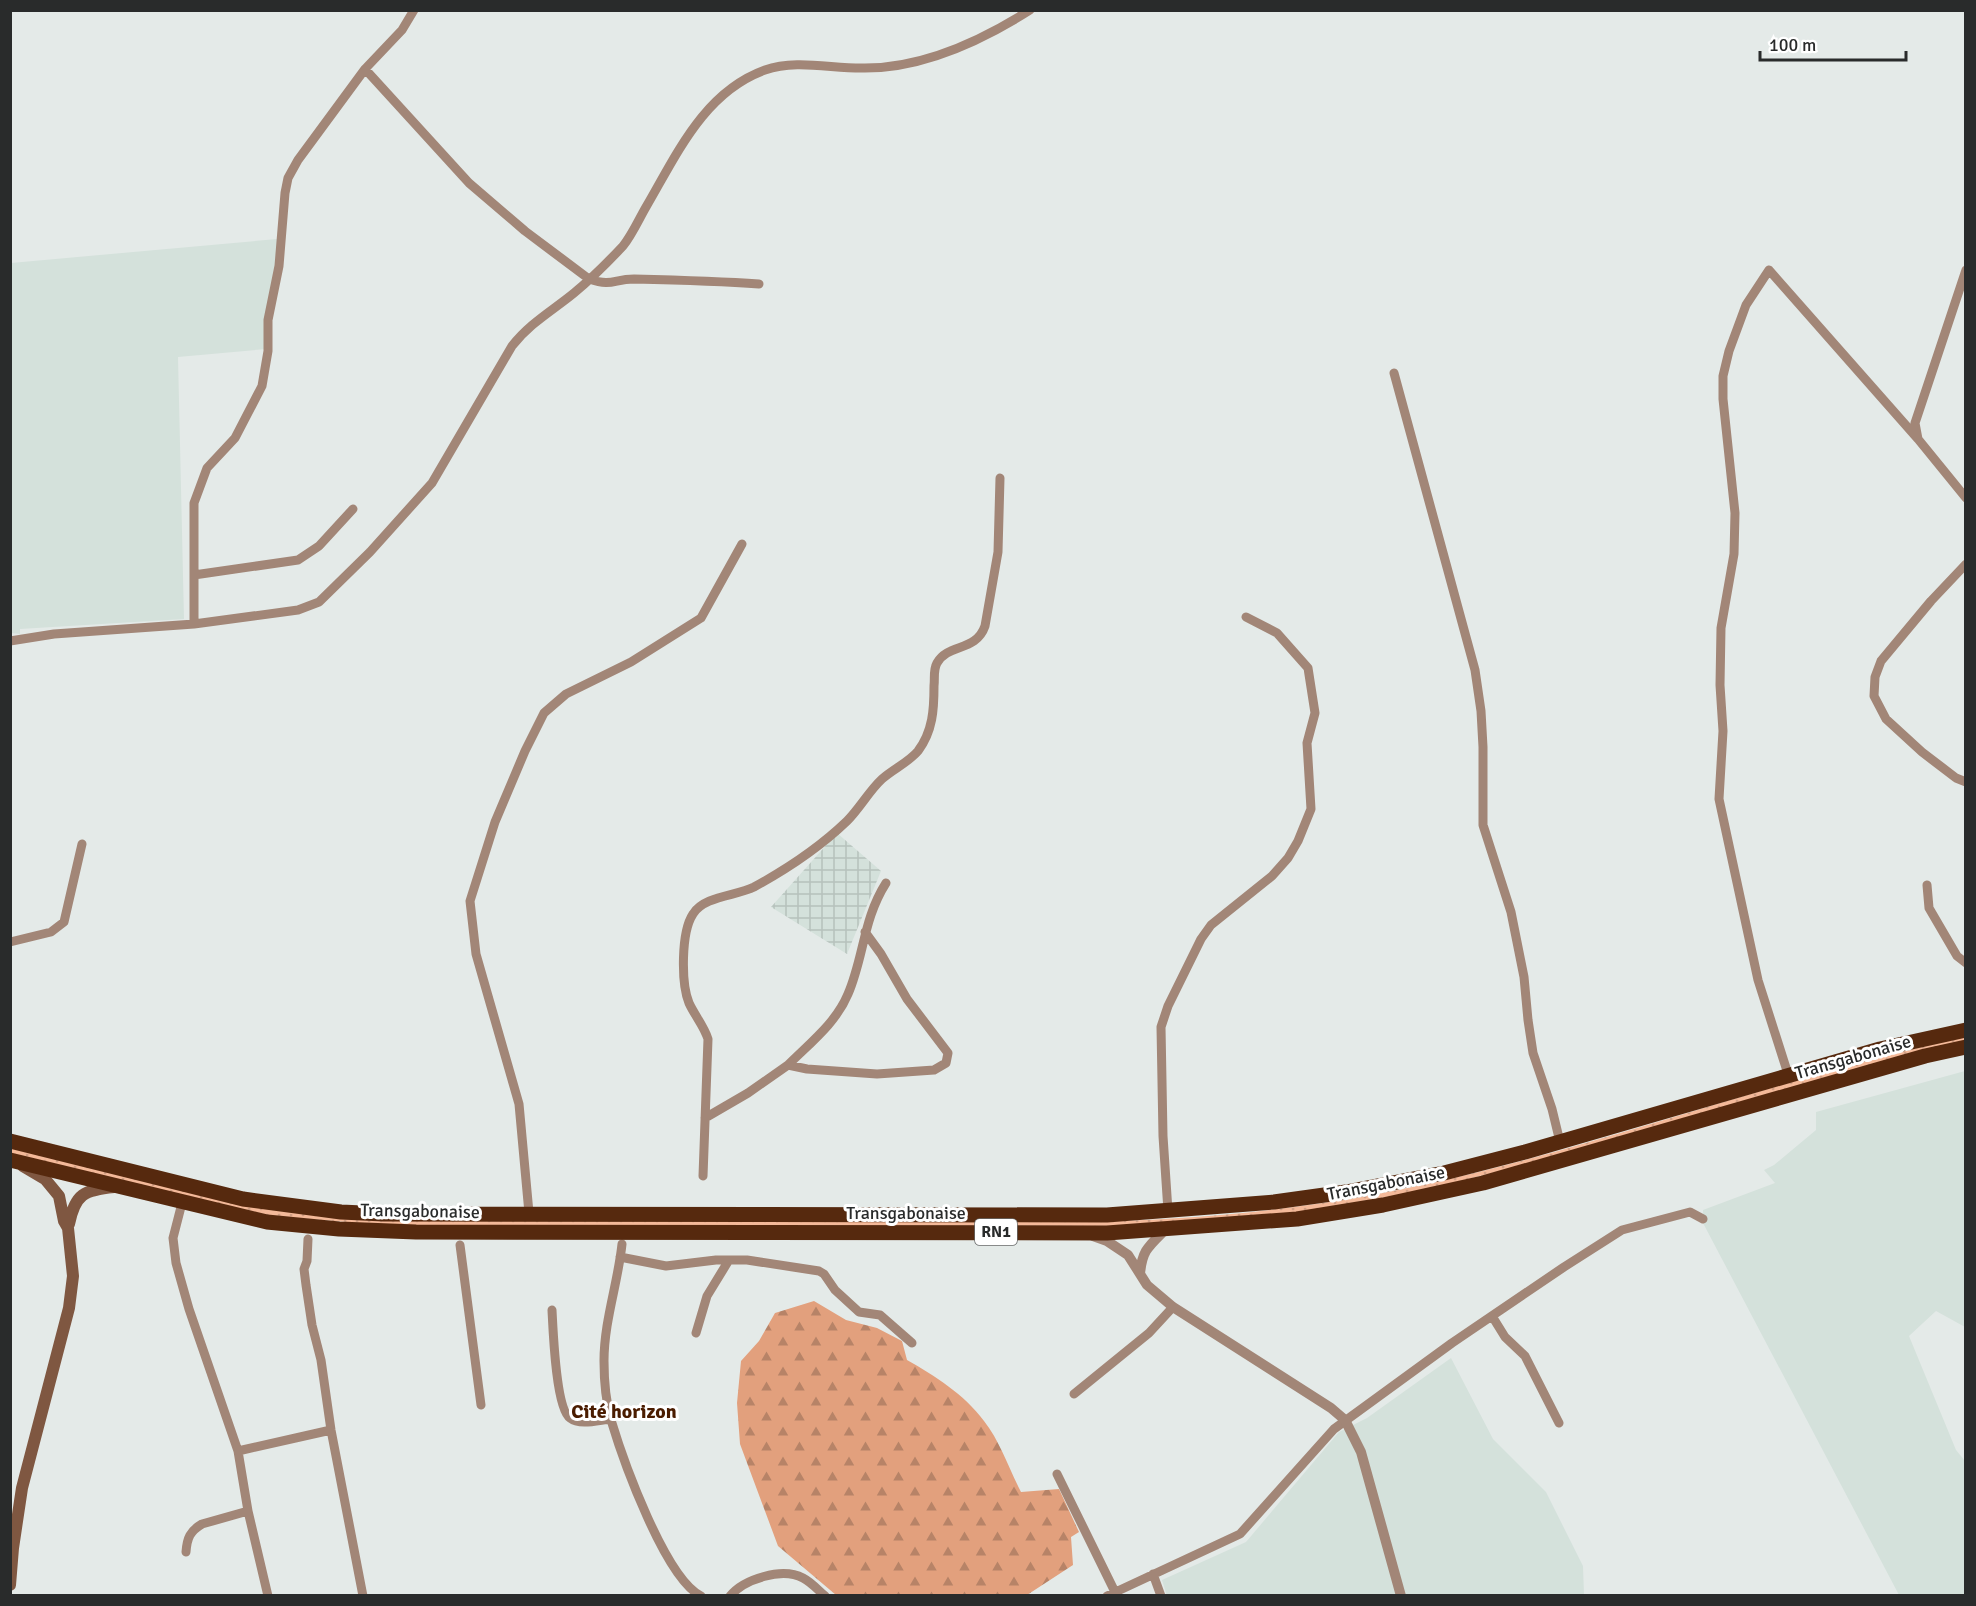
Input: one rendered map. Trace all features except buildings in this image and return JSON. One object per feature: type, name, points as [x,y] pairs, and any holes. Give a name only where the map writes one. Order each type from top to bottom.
[{"type":"highway","name":"Transgabonaise","points":[[10,1141],[223,1194],[276,1204],[341,1212],[384,1214],[1107,1215],[1274,1202],[1364,1189],[1444,1173],[1560,1142],[1788,1074],[1965,1029]]},
{"type":"highway","name":"Transgabonaise","points":[[11,1160],[267,1222],[383,1232],[1107,1233],[1165,1230],[1315,1217],[1448,1192],[1925,1056],[1965,1047]]},
{"type":"main road","points":[[11,1160],[45,1179],[53,1187],[62,1203],[64,1221],[68,1228]]},
{"type":"main road","points":[[10,1585],[22,1488],[69,1308],[73,1276],[68,1228],[71,1212],[79,1198],[92,1191],[120,1187]]},
{"type":"street","points":[[194,624],[194,503],[207,468],[235,438],[262,386],[268,351],[268,320],[279,266],[288,178],[298,160],[364,69],[402,30],[414,10]]},
{"type":"street","points":[[10,640],[54,634],[194,624],[298,610],[319,602],[370,552],[432,483],[512,346],[525,329],[574,293],[625,244],[688,135],[702,116],[730,89],[747,77],[768,69],[791,66],[865,68],[901,66],[929,59],[1012,21],[1030,10]]},
{"type":"street","points":[[364,69],[469,183],[525,231],[589,279],[609,284],[632,279],[709,280],[759,284]]},
{"type":"street","points":[[1788,1074],[1758,980],[1719,799],[1723,731],[1720,685],[1721,628],[1734,554],[1735,513],[1723,399],[1724,376],[1729,351],[1746,305],[1769,270],[1918,439],[1965,498]]},
{"type":"street","points":[[1918,439],[1915,423],[1965,270]]},
{"type":"street","points":[[1394,373],[1475,670],[1482,720],[1483,825],[1511,912],[1524,977],[1533,1053],[1552,1109],[1560,1142]]},
{"type":"street","points":[[703,1176],[708,1040],[706,1032],[688,1001],[684,983],[688,923],[694,912],[705,903],[751,889],[776,875],[814,848],[848,820],[883,779],[917,752],[927,736],[934,714],[935,668],[938,660],[974,642],[981,636],[985,626],[998,552],[1000,478]]},
{"type":"street","points":[[194,575],[298,560],[319,546],[353,509]]},
{"type":"street","points":[[529,1213],[519,1104],[476,954],[470,901],[492,833],[525,751],[544,712],[566,694],[631,662],[701,618],[742,544]]},
{"type":"street","points":[[1965,564],[1881,661],[1875,677],[1874,696],[1886,719],[1922,752],[1956,778],[1965,782]]},
{"type":"street","points":[[1168,1211],[1163,1136],[1161,1027],[1168,1006],[1201,939],[1211,925],[1272,876],[1298,841],[1311,809],[1307,743],[1315,712],[1308,668],[1277,633],[1246,617]]},
{"type":"street","points":[[10,942],[51,932],[64,922],[81,844]]},
{"type":"street","points":[[705,1118],[748,1093],[788,1065],[835,1018],[848,993],[865,933],[878,896],[886,883]]},
{"type":"street","points":[[1927,885],[1929,908],[1957,956],[1965,963]]},
{"type":"street","points":[[788,1065],[807,1069],[877,1074],[934,1070],[946,1063],[948,1053],[942,1043],[907,999],[881,954],[865,933]]},
{"type":"street","points":[[182,1203],[173,1238],[176,1263],[189,1309],[237,1451],[268,1596]]},
{"type":"street","points":[[1057,1474],[1111,1594],[1240,1534],[1334,1429],[1345,1420],[1622,1230],[1689,1212],[1703,1219]]},
{"type":"street","points":[[1140,1274],[1142,1255],[1165,1230]]},
{"type":"street","points":[[1079,1232],[1118,1247],[1133,1260],[1147,1285],[1173,1307],[1332,1408],[1345,1420],[1356,1440],[1365,1467],[1401,1596]]},
{"type":"street","points":[[308,1239],[307,1261],[304,1269],[312,1325],[321,1360],[331,1430],[363,1596]]},
{"type":"street","points":[[622,1244],[609,1312],[604,1362],[610,1419],[654,1533],[694,1594]]},
{"type":"street","points":[[460,1245],[481,1405]]},
{"type":"street","points":[[620,1257],[666,1266],[747,1260],[819,1270],[835,1290],[859,1312],[880,1315],[912,1343]]},
{"type":"street","points":[[696,1333],[707,1296],[729,1260]]},
{"type":"street","points":[[1074,1394],[1149,1333],[1173,1307]]},
{"type":"street","points":[[552,1310],[558,1383],[564,1412],[579,1422],[610,1419]]},
{"type":"street","points":[[1492,1317],[1505,1337],[1525,1356],[1559,1423]]},
{"type":"street","points":[[237,1451],[331,1430]]},
{"type":"street","points":[[186,1552],[190,1533],[195,1528],[248,1511]]},
{"type":"street","points":[[730,1596],[736,1588],[778,1574],[803,1577],[825,1596]]},
{"type":"street","points":[[1154,1574],[1161,1596]]},
{"type":"shaded area","points":[[277,239],[266,349],[178,357],[184,619],[20,629],[20,634],[11,633],[11,263]]},
{"type":"shaded area","points":[[837,833],[881,871],[847,954],[771,907]]},
{"type":"shaded area","points":[[1965,1037],[1965,1041],[1528,1164],[1416,1192],[1281,1215],[1128,1226],[383,1225],[272,1216],[11,1154],[10,1148],[242,1205],[1077,1222],[1170,1219],[1308,1205],[1445,1180],[1575,1146],[1900,1052]]},
{"type":"shaded area","points":[[1965,1071],[1965,1327],[1936,1311],[1909,1336],[1956,1450],[1965,1461],[1965,1595],[1899,1595],[1703,1223],[1703,1210],[1775,1183],[1764,1170],[1774,1165],[1816,1130],[1816,1112]]},
{"type":"shaded area","points":[[1451,1358],[1493,1439],[1546,1492],[1583,1566],[1584,1595],[1167,1596],[1162,1580],[1246,1542],[1339,1432],[1367,1418]]},
{"type":"green space","points":[[814,1301],[846,1320],[877,1328],[902,1341],[907,1360],[958,1394],[984,1421],[1000,1446],[1021,1492],[1059,1489],[1079,1532],[1071,1537],[1073,1565],[1027,1595],[836,1595],[778,1546],[740,1444],[737,1403],[741,1361],[759,1341],[775,1313]]},
{"type":"district","name":"Cité horizon","points":[[624,1411]]}]
